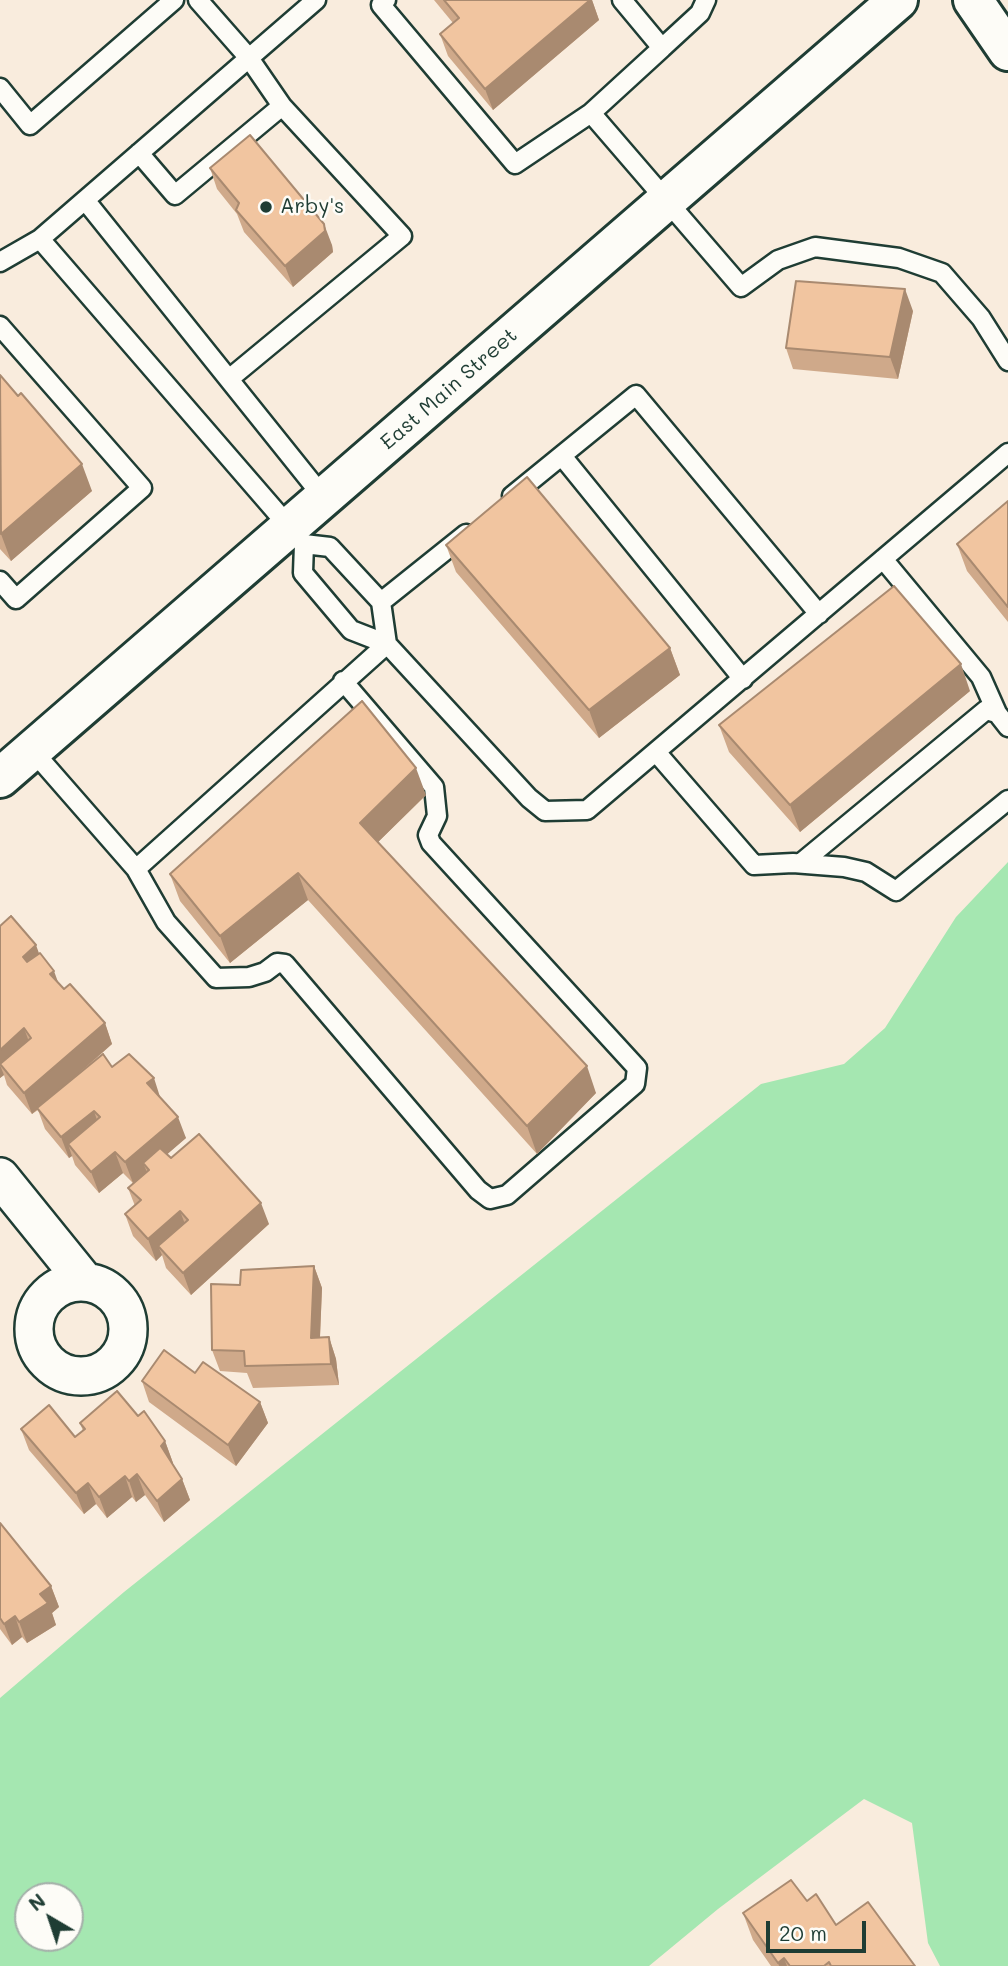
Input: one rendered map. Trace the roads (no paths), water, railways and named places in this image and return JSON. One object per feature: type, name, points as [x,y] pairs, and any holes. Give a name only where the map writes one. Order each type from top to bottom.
[{"type":"main road","name":"East Main Street","points":[[0,778],[298,536],[324,498],[898,0]]},
{"type":"main road","points":[[973,0],[1008,51]]},
{"type":"street","points":[[0,1177],[85,1282]]},
{"type":"lane","points":[[0,89],[30,125],[174,0]]},
{"type":"lane","points":[[198,0],[249,58],[282,106],[402,236],[229,379]]},
{"type":"lane","points":[[0,262],[40,239],[316,0]]},
{"type":"lane","points":[[386,0],[381,5],[516,164],[591,113],[700,13],[706,0]]},
{"type":"lane","points":[[622,0],[662,48]]},
{"type":"lane","points":[[139,153],[175,195],[282,106]]},
{"type":"lane","points":[[591,113],[741,287],[778,260],[815,247],[899,258],[942,273],[981,318],[1008,361]]},
{"type":"lane","points":[[85,200],[324,498]]},
{"type":"lane","points":[[40,239],[298,536],[330,547],[381,602],[387,643]]},
{"type":"lane","points":[[0,326],[142,488],[16,599],[0,581]]},
{"type":"lane","points":[[498,508],[636,395],[819,614]]},
{"type":"lane","points":[[298,536],[303,573],[351,630],[387,643],[529,798],[545,811],[587,810],[1008,453]]},
{"type":"lane","points":[[562,456],[743,679]]},
{"type":"lane","points":[[381,602],[477,525]]},
{"type":"lane","points":[[883,559],[981,677],[1002,720]]},
{"type":"lane","points":[[136,869],[387,643]]},
{"type":"lane","points":[[32,750],[136,869],[166,922],[216,978],[249,977],[264,972],[277,963],[285,964],[478,1190],[490,1199],[507,1195],[635,1084],[636,1068],[431,843],[428,835],[437,816],[434,788],[343,681]]},
{"type":"lane","points":[[801,863],[980,714],[986,710],[1002,720]]},
{"type":"lane","points":[[656,752],[754,865],[801,863],[866,872],[896,891],[1008,800]]},
{"type":"place","name":"Arby's","points":[[266,207]]}]
